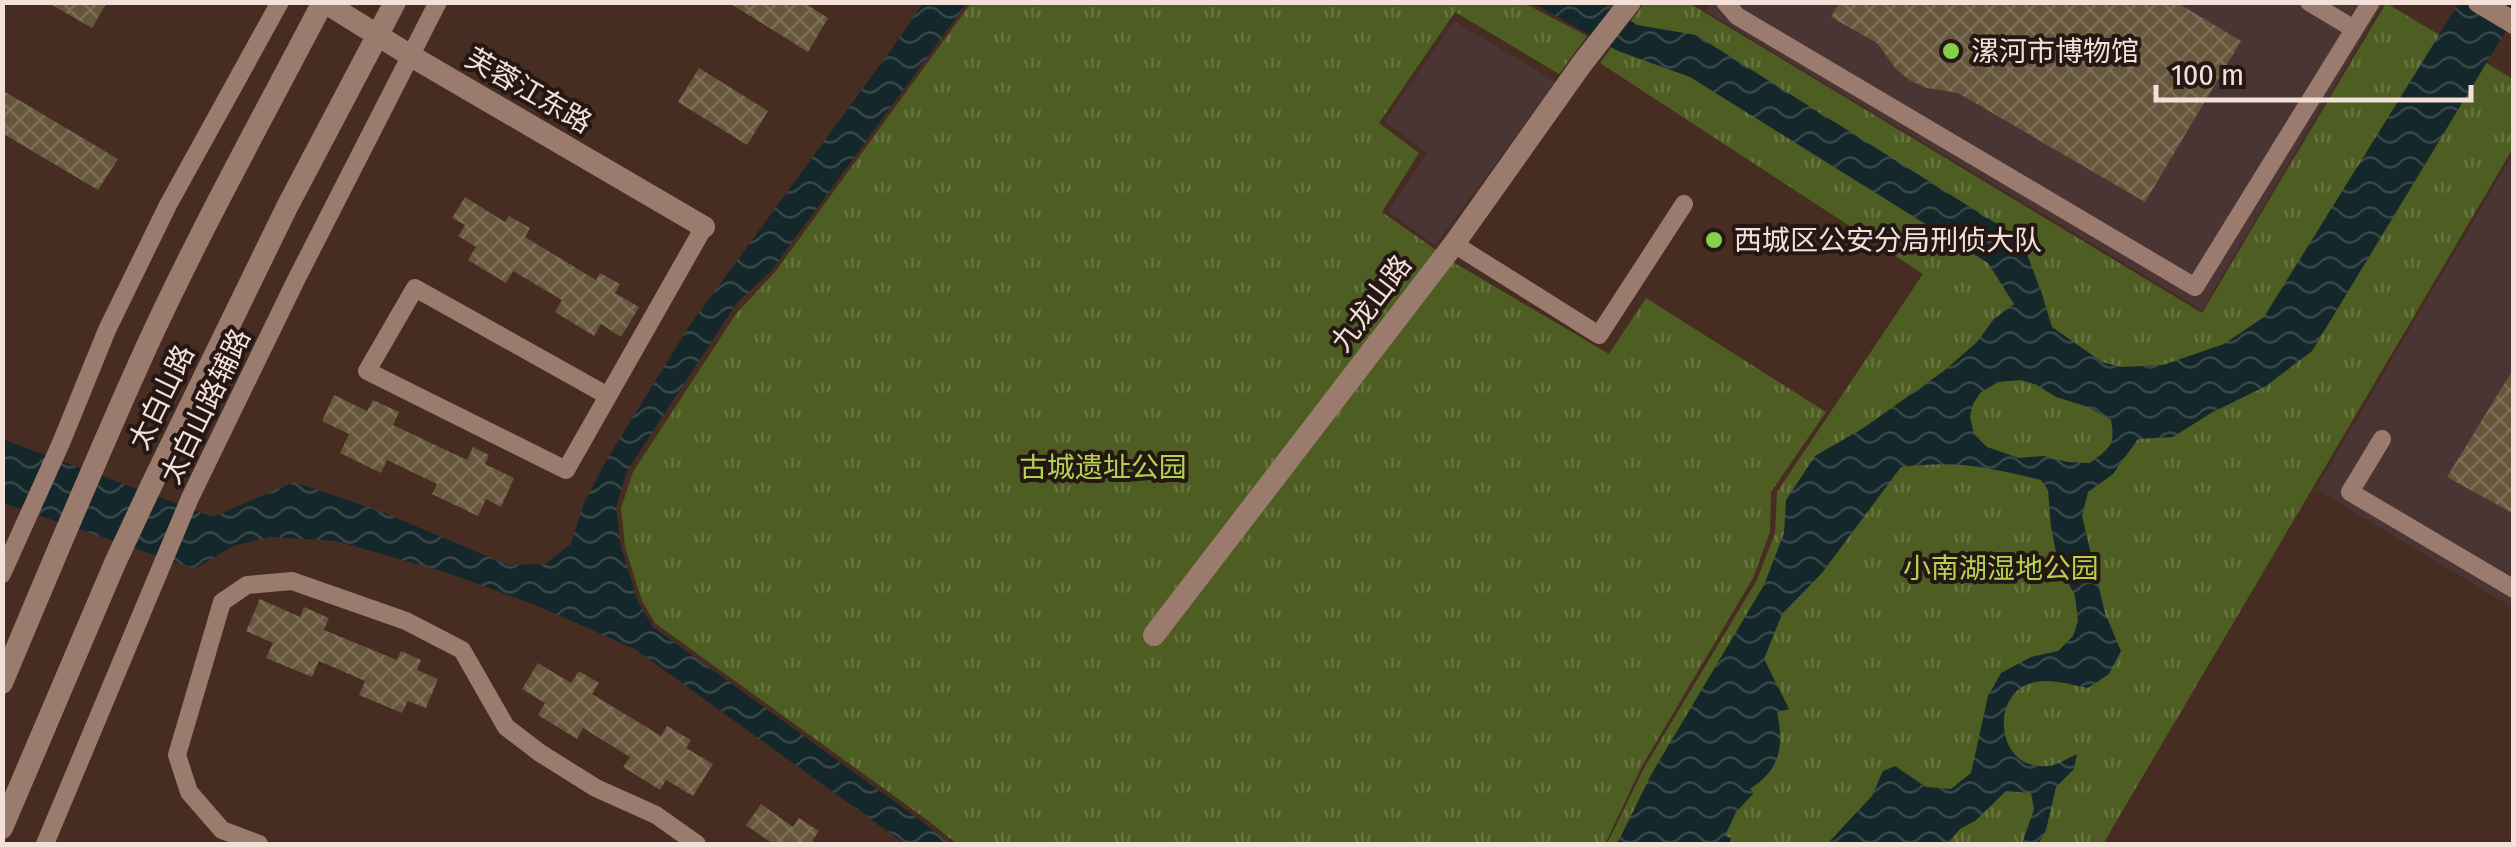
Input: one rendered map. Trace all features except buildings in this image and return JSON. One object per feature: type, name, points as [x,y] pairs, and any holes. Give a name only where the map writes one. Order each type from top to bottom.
[{"type":"main road","name":"芙蓉江东路","points":[[324,2],[704,227]]},
{"type":"main road","name":"太白山路","points":[[2,683],[147,346],[324,2]]},
{"type":"main road","name":"太白山路","points":[[2,828],[152,484],[287,206],[396,2]]},
{"type":"main road","name":"九龙山路","points":[[1154,635],[1454,244],[1630,2]]},
{"type":"main road","points":[[2479,2],[2514,23]]},
{"type":"street","points":[[2,574],[107,330],[168,205],[280,2]]},
{"type":"street","name":"太白山路辅路","points":[[45,844],[190,498],[438,2]]},
{"type":"street","points":[[2309,2],[2354,29]]},
{"type":"street","points":[[1736,7],[2195,287],[2370,2]]},
{"type":"street","points":[[1454,244],[1598,335],[1684,204]]},
{"type":"street","points":[[608,396],[414,288],[367,372],[566,470],[704,227]]},
{"type":"street","points":[[2382,439],[2350,492],[2514,590]]},
{"type":"street","points":[[259,844],[222,830],[189,792],[176,755],[222,602],[247,585],[292,581],[406,621],[462,650],[506,727],[596,788],[656,815],[697,844]]},
{"type":"shaded area","points":[[1711,2],[2383,3],[2202,310],[1706,11]]},
{"type":"shaded area","points":[[1454,21],[1556,82],[1435,245],[1388,212],[1427,153],[1385,121]]},
{"type":"shaded area","points":[[2513,154],[2513,608],[2316,489]]},
{"type":"green space","name":"古城遗址公园","points":[[971,3],[1524,3],[1587,36],[1559,74],[1455,12],[1379,123],[1419,153],[1382,212],[1453,262],[1609,354],[1646,298],[1826,412],[1771,492],[1770,532],[1753,578],[1642,766],[1605,844],[957,844],[655,623],[642,601],[625,547],[621,508],[633,472],[736,314],[775,272]]},
{"type":"green space","name":"小南湖湿地公园","points":[[1644,3],[1689,3],[2202,313],[2386,3],[2513,79],[2513,148],[2103,844],[1607,844],[1644,768],[1757,580],[1775,533],[1777,492],[1923,274],[1600,63]]},
{"type":"water","points":[[923,3],[967,3],[771,271],[736,304],[627,471],[616,507],[621,547],[638,602],[653,627],[950,844],[905,844],[635,649],[533,604],[442,571],[336,541],[270,537],[233,546],[195,569],[3,503],[2,439],[213,517],[294,482],[382,512],[508,565],[545,564],[571,544],[584,503],[606,461],[688,328]]},
{"type":"water","points":[[1533,3],[1603,3],[1637,25],[1696,35],[2021,239],[2052,327],[2102,362],[2121,367],[2163,365],[2224,344],[2264,317],[2459,3],[2513,3],[2513,19],[2312,351],[2266,386],[2173,437],[2138,439],[2113,474],[2088,492],[2082,516],[2105,613],[2121,651],[2109,674],[2088,688],[2033,682],[2015,693],[2007,705],[2005,734],[2019,758],[2032,765],[2049,766],[2077,754],[2074,769],[2056,787],[2046,830],[2038,844],[2022,844],[2034,809],[2031,793],[2006,791],[1947,844],[1827,844],[1872,796],[1883,771],[1895,766],[1926,787],[1951,789],[1971,773],[1988,696],[2001,673],[2031,657],[2058,651],[2073,636],[2078,621],[2075,596],[2058,562],[2048,490],[2041,480],[1988,468],[1939,464],[1901,467],[1822,573],[1782,614],[1764,659],[1789,709],[1777,712],[1778,756],[1736,812],[1725,836],[1731,838],[1729,844],[1617,844],[1652,773],[1764,585],[1784,533],[1786,500],[1815,456],[1865,427],[1945,370],[2014,304],[1988,263],[1690,77],[1618,51]],"holes":[[[2021,380],[2111,420],[2112,441],[2106,450],[2090,463],[2043,456],[2019,458],[1987,447],[1974,434],[1970,417],[1980,393],[1998,382]]]},
{"type":"place","name":"漯河市博物馆","points":[[1951,51]]},
{"type":"place","name":"西城区公安分局刑侦大队","points":[[1714,240]]}]
